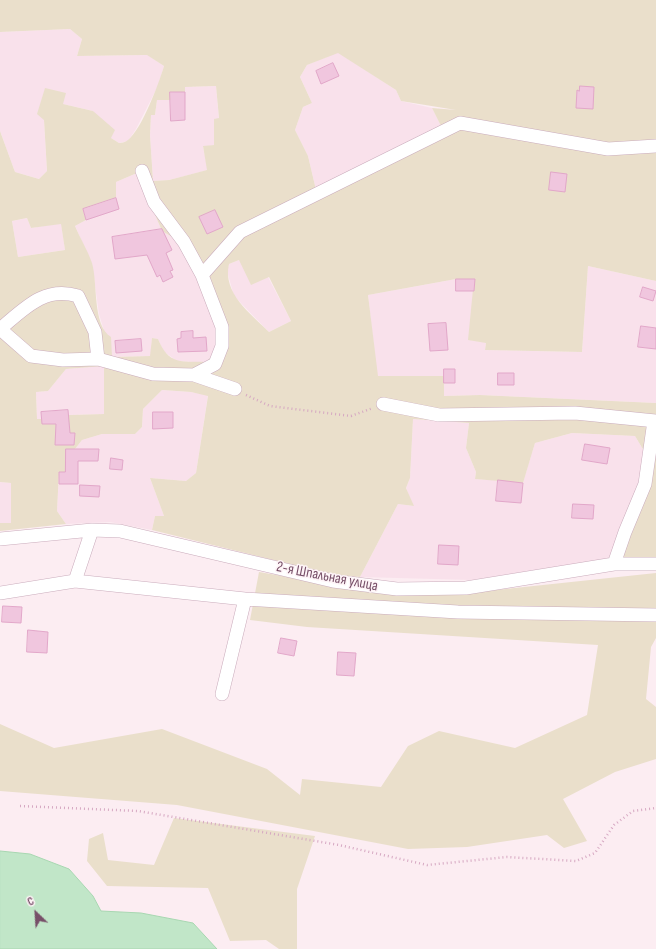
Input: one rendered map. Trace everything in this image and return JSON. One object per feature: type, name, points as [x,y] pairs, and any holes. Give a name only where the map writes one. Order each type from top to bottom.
[{"type":"street","points":[[202,275],[240,232],[460,123],[608,149],[656,146]]},
{"type":"street","points":[[142,171],[154,202],[184,242],[202,275],[222,327],[222,346],[215,364],[194,375]]},
{"type":"street","points":[[98,359],[95,332],[78,296],[64,292],[34,300],[0,329],[31,356],[63,360],[98,359],[152,374],[194,375],[235,389]]},
{"type":"street","points":[[383,404],[439,414],[575,413],[655,421],[645,484],[625,532],[614,564]]},
{"type":"street","points":[[75,581],[92,530]]},
{"type":"street","name":"2-я Шпальная улица","points":[[0,539],[92,530],[120,531],[333,581],[397,589],[466,588],[614,564],[656,564]]},
{"type":"street","points":[[0,593],[75,581],[246,598],[458,612],[656,615]]},
{"type":"street","points":[[222,694],[246,598]]},
{"type":"path","points":[[235,389],[270,406],[351,416],[383,404]]},
{"type":"path","points":[[20,806],[138,811],[339,845],[427,865],[507,857],[576,861],[595,853],[614,825],[634,811],[656,808]]},
{"type":"shaded area","points":[[0,0],[656,0],[656,281],[588,266],[582,352],[485,350],[486,343],[468,340],[474,279],[456,279],[368,295],[378,376],[444,376],[444,396],[480,395],[656,403],[656,559],[613,558],[641,483],[644,451],[635,436],[572,433],[535,443],[523,483],[475,479],[476,472],[466,448],[469,423],[413,419],[410,478],[406,488],[414,506],[398,504],[360,577],[334,575],[152,530],[155,516],[164,516],[150,478],[186,481],[196,473],[208,396],[191,392],[162,390],[143,409],[142,427],[135,434],[102,434],[82,440],[65,462],[65,472],[59,472],[57,511],[66,524],[0,531],[0,523],[11,523],[11,483],[0,482],[0,131],[15,172],[39,179],[47,171],[44,120],[37,114],[45,88],[66,93],[63,104],[93,111],[115,130],[111,138],[121,143],[128,140],[139,126],[154,94],[164,66],[147,55],[77,56],[82,39],[70,29],[0,32]],"holes":[[[338,53],[396,90],[401,101],[456,110],[432,108],[441,126],[316,190],[308,156],[295,130],[303,107],[312,103],[300,77],[307,65]],[[216,86],[219,118],[214,119],[214,145],[203,146],[207,170],[169,180],[153,181],[150,135],[151,115],[155,115],[157,100],[185,100],[185,87]],[[137,173],[162,231],[182,243],[219,330],[215,353],[206,362],[176,360],[166,353],[158,339],[152,338],[150,356],[112,357],[111,337],[105,331],[98,314],[92,263],[75,226],[86,220],[83,209],[116,198],[116,182]],[[27,218],[31,228],[61,224],[65,250],[18,257],[12,221]],[[239,260],[251,285],[269,277],[291,321],[269,332],[247,310],[234,294],[228,275],[229,264]],[[104,366],[104,414],[69,415],[69,417],[65,418],[65,423],[43,424],[42,419],[37,419],[36,392],[48,391],[66,369]]]},
{"type":"shaded area","points":[[70,29],[82,39],[77,56],[148,55],[164,66],[158,86],[136,129],[128,141],[119,143],[111,138],[93,111],[63,104],[44,120],[47,171],[39,179],[15,172],[0,131],[0,32]]},
{"type":"shaded area","points":[[338,52],[396,90],[401,101],[432,108],[441,126],[316,190],[308,156],[295,130],[303,107],[312,103],[300,77],[307,65]]},
{"type":"shaded area","points":[[216,86],[219,119],[214,119],[214,145],[203,147],[208,170],[169,180],[153,181],[150,135],[151,115],[155,115],[157,100],[185,99],[185,87]]},
{"type":"shaded area","points":[[137,173],[162,231],[182,243],[219,330],[215,353],[206,363],[177,361],[163,351],[158,339],[152,338],[151,356],[112,357],[99,314],[92,264],[75,226],[86,220],[83,209],[116,199],[116,182]]},
{"type":"shaded area","points":[[27,218],[31,228],[61,223],[65,250],[18,257],[12,221]]},
{"type":"shaded area","points":[[239,260],[268,277],[291,321],[269,332],[234,296],[227,271],[229,264]]},
{"type":"shaded area","points":[[588,266],[656,281],[656,403],[480,395],[444,396],[444,376],[377,376],[368,295],[456,279],[475,279],[474,291],[486,343],[485,350],[582,352]]},
{"type":"shaded area","points":[[104,366],[104,414],[69,415],[66,423],[42,424],[37,419],[36,392],[48,391],[66,369]]},
{"type":"shaded area","points":[[162,390],[208,395],[196,473],[186,481],[150,478],[164,516],[155,516],[152,530],[110,522],[66,524],[57,511],[59,472],[65,462],[82,440],[102,434],[135,434],[142,427],[143,409]]},
{"type":"shaded area","points":[[413,419],[469,423],[466,448],[476,472],[475,479],[523,482],[535,443],[572,433],[635,436],[644,451],[641,483],[613,558],[471,580],[360,577],[398,504],[413,506],[406,488],[410,478]]},
{"type":"shaded area","points":[[0,482],[11,483],[11,524],[0,523]]},
{"type":"shaded area","points":[[259,572],[394,595],[477,592],[656,573],[656,638],[651,647],[646,699],[656,707],[656,759],[615,772],[563,799],[587,841],[564,848],[547,835],[467,847],[408,849],[177,805],[0,791],[0,724],[54,748],[162,729],[267,769],[300,795],[302,779],[381,787],[408,746],[439,731],[515,748],[587,715],[598,645],[307,627],[250,620]]},
{"type":"shaded area","points":[[174,818],[315,836],[297,889],[297,949],[279,949],[266,940],[230,941],[208,888],[107,886],[87,861],[89,839],[103,833],[108,860],[154,865]]},
{"type":"shaded area","points":[[0,851],[30,854],[69,869],[93,896],[101,911],[141,913],[193,923],[217,949],[0,949]]},
{"type":"building","points":[[333,63],[339,76],[321,84],[316,71]]},
{"type":"building","points":[[580,86],[594,87],[593,109],[576,108],[577,90],[579,91]]},
{"type":"building","points":[[170,92],[185,92],[185,120],[171,121]]},
{"type":"building","points":[[551,172],[567,174],[565,192],[549,190]]},
{"type":"building","points":[[116,198],[119,209],[86,220],[83,209]]},
{"type":"building","points":[[215,210],[223,227],[207,234],[199,217]]},
{"type":"building","points":[[162,229],[172,250],[166,253],[173,270],[170,271],[173,277],[163,282],[160,275],[157,277],[147,255],[115,259],[112,237]]},
{"type":"building","points":[[456,279],[475,279],[474,291],[456,291]]},
{"type":"building","points":[[643,287],[656,291],[653,301],[640,297]]},
{"type":"building","points":[[446,323],[448,350],[430,351],[428,324]]},
{"type":"building","points":[[641,326],[656,328],[656,349],[638,347]]},
{"type":"building","points":[[193,331],[193,338],[206,337],[207,351],[178,352],[177,339],[181,338],[181,332]]},
{"type":"building","points":[[141,339],[142,351],[116,353],[115,341]]},
{"type":"building","points":[[444,369],[455,369],[455,383],[444,383]]},
{"type":"building","points":[[498,373],[514,373],[514,385],[498,385]]},
{"type":"building","points":[[68,410],[70,433],[75,433],[74,445],[55,445],[56,424],[42,424],[41,412]]},
{"type":"building","points":[[153,412],[173,412],[173,428],[153,429]]},
{"type":"building","points":[[585,444],[610,448],[607,464],[582,460]]},
{"type":"building","points":[[66,449],[99,449],[98,461],[78,461],[78,484],[59,484],[59,472],[65,472]]},
{"type":"building","points":[[111,458],[123,460],[122,470],[110,469]]},
{"type":"building","points":[[498,480],[523,483],[521,503],[496,501]]},
{"type":"building","points":[[80,485],[100,486],[99,497],[80,496]]},
{"type":"building","points":[[573,504],[594,505],[593,519],[572,518]]},
{"type":"building","points":[[439,545],[459,546],[458,565],[438,564]]},
{"type":"building","points":[[3,606],[22,607],[21,623],[2,622]]},
{"type":"building","points":[[28,630],[48,632],[47,653],[27,652]]},
{"type":"building","points":[[281,638],[297,641],[294,656],[278,653]]},
{"type":"building","points":[[338,652],[356,653],[354,676],[337,675]]}]
